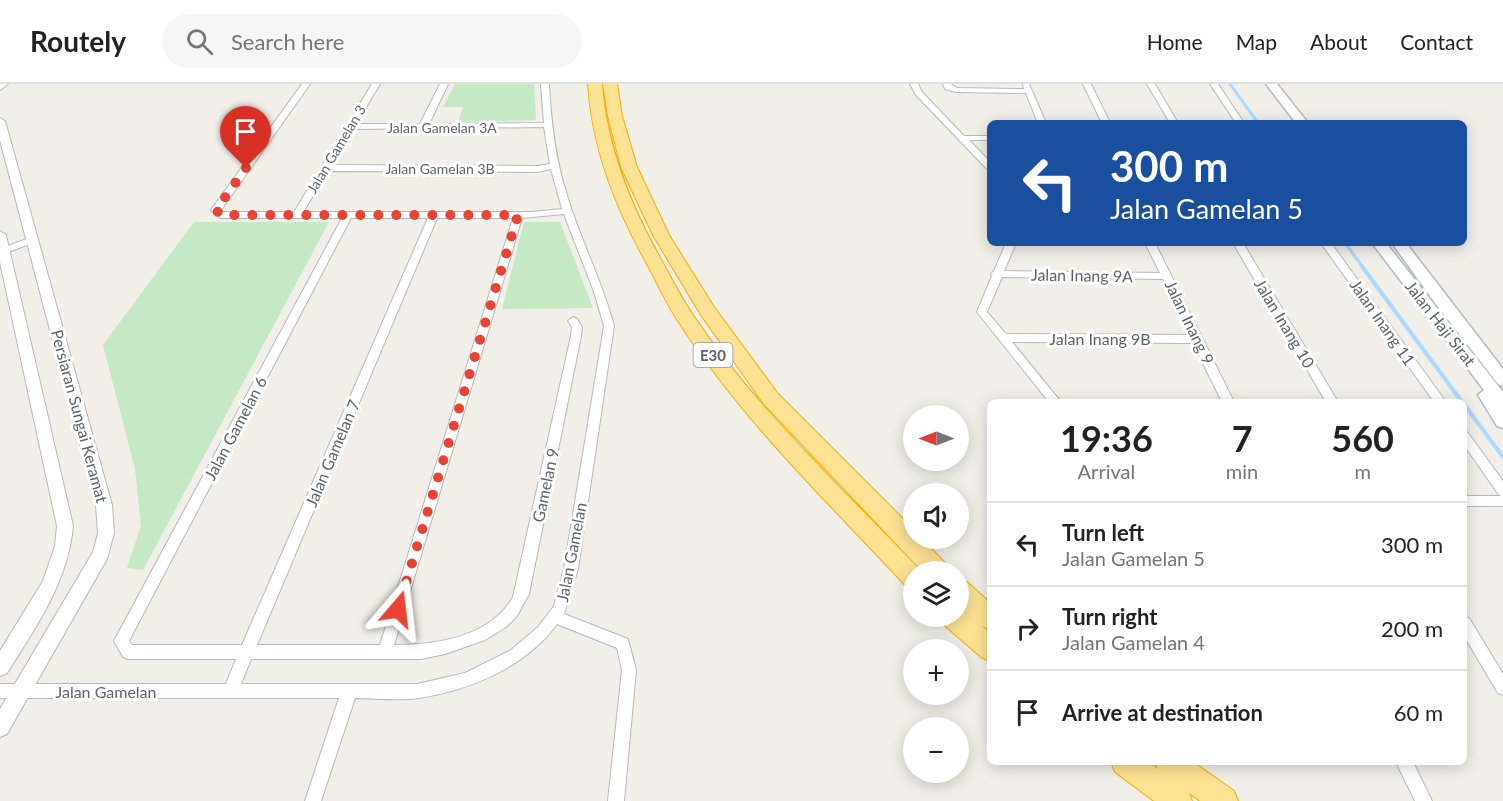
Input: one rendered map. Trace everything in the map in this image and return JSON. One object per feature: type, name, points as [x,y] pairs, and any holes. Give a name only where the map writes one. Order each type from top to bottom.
[{"type":"highway","name":"E30","points":[[595,84],[597,114],[611,171],[639,235],[687,321],[759,415],[903,567]]},
{"type":"highway","name":"E30","points":[[610,84],[615,116],[629,167],[661,235],[707,311],[771,399],[928,561]]},
{"type":"highway","points":[[969,600],[987,615]]},
{"type":"highway","points":[[964,627],[987,647]]},
{"type":"highway","points":[[1129,765],[1178,801]]},
{"type":"highway","points":[[1173,765],[1224,801]]},
{"type":"main road","points":[[1258,84],[1286,120]]},
{"type":"main road","points":[[1271,84],[1300,120]]},
{"type":"main road","name":"Jalan Haji Sirat","points":[[1380,246],[1434,311],[1503,403]]},
{"type":"main road","name":"Jalan Haji Sirat","points":[[1401,246],[1503,380]]},
{"type":"main road","points":[[1434,311],[1503,422]]},
{"type":"street","points":[[306,84],[216,210],[221,215],[532,215],[568,211]]},
{"type":"street","name":"Jalan Gamelan 3","points":[[297,215],[376,84]]},
{"type":"street","points":[[423,127],[444,84]]},
{"type":"street","name":"Jalan Gamelan","points":[[0,691],[417,692],[467,680],[516,655],[543,632],[560,609],[571,569],[609,326],[604,304],[568,211],[555,165],[540,125],[545,84]]},
{"type":"street","points":[[914,84],[916,90],[987,164]]},
{"type":"street","points":[[947,84],[948,87],[956,90],[1027,87],[1040,120]]},
{"type":"street","points":[[1088,84],[1105,120]]},
{"type":"street","points":[[1151,84],[1172,120]]},
{"type":"street","points":[[1214,84],[1238,120]]},
{"type":"street","name":"Persiaran Sungai Keramat","points":[[0,120],[104,505],[106,533],[101,554],[0,727]]},
{"type":"street","name":"Jalan Gamelan 3A","points":[[350,127],[540,125]]},
{"type":"street","points":[[963,138],[987,138]]},
{"type":"street","name":"Jalan Gamelan 3B","points":[[325,168],[537,169],[555,165]]},
{"type":"street","name":"Jalan Gamelan 6","points":[[121,641],[348,215]]},
{"type":"street","name":"Jalan Gamelan 7","points":[[230,692],[434,215]]},
{"type":"street","points":[[385,652],[518,215]]},
{"type":"street","points":[[0,668],[56,574],[64,547],[65,526],[1,246],[32,240]]},
{"type":"street","points":[[1010,246],[982,312],[1053,399]]},
{"type":"street","name":"Jalan Inang 9","points":[[1152,246],[1227,399]]},
{"type":"street","name":"Jalan Inang 10","points":[[1240,246],[1330,399]]},
{"type":"street","name":"Jalan Inang 11","points":[[1328,246],[1438,399]]},
{"type":"street","name":"Jalan Inang 9A","points":[[996,274],[1167,276]]},
{"type":"street","name":"Gamelan 9","points":[[121,641],[128,652],[421,652],[454,645],[484,633],[510,613],[522,594],[576,336],[577,327],[573,321]]},
{"type":"street","name":"Jalan Inang 9B","points":[[1002,338],[1198,339]]},
{"type":"street","points":[[1467,440],[1503,491]]},
{"type":"street","points":[[1467,501],[1503,501]]},
{"type":"street","points":[[555,616],[623,644],[629,670],[616,801]]},
{"type":"street","points":[[1467,628],[1503,688]]},
{"type":"street","points":[[313,801],[349,692]]},
{"type":"street","points":[[1406,765],[1424,801]]},
{"type":"green space","points":[[455,84],[534,84],[536,120],[458,122],[463,107],[443,107]]},
{"type":"green space","points":[[194,222],[329,222],[143,570],[127,568],[141,526],[135,469],[103,345]]},
{"type":"green space","points":[[524,222],[560,222],[593,308],[502,309]]},
{"type":"waterway","points":[[1230,84],[1256,120]]},
{"type":"waterway","points":[[1347,246],[1362,266]]},
{"type":"waterway","points":[[1361,265],[1460,399]]},
{"type":"waterway","points":[[1467,408],[1503,457]]},
{"type":"route","points":[[246,168],[216,210],[221,215],[518,215],[398,609]]}]
